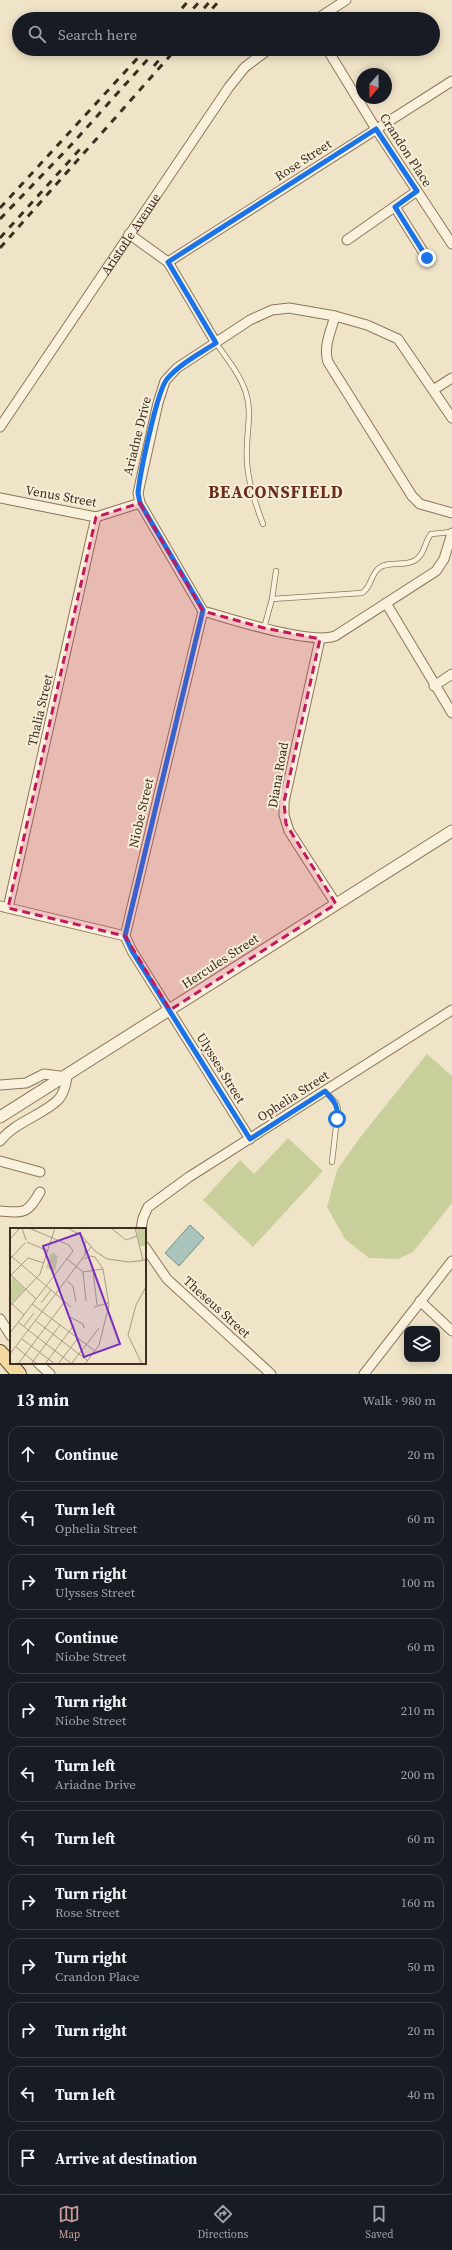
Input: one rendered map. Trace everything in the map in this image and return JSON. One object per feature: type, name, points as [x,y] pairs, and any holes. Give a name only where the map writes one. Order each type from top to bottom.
[{"type":"main road","points":[[0,1352],[18,1374]]},
{"type":"street","points":[[328,12],[346,0]]},
{"type":"street","name":"Aristotle Avenue","points":[[0,426],[229,87],[246,67],[260,56]]},
{"type":"street","name":"Crandon Place","points":[[331,56],[376,129],[417,191],[448,231],[452,244]]},
{"type":"street","name":"Rose Street","points":[[168,262],[452,81]]},
{"type":"street","points":[[347,240],[417,191]]},
{"type":"street","points":[[395,207],[427,258]]},
{"type":"street","points":[[129,234],[168,262],[216,343]]},
{"type":"street","name":"Ariadne Drive","points":[[203,610],[140,503],[138,493],[140,477],[158,403],[165,381],[177,368],[250,320],[272,310],[289,308],[335,316],[367,325],[398,339],[452,418]]},
{"type":"street","points":[[335,316],[327,346],[326,354],[328,362],[412,496],[420,504],[452,513]]},
{"type":"street","points":[[433,390],[452,378]]},
{"type":"street","name":"Venus Street","points":[[0,498],[96,517],[140,503]]},
{"type":"street","name":"Thalia Street","points":[[4,907],[96,517]]},
{"type":"street","points":[[203,610],[264,628],[320,639],[335,636],[436,571],[444,560],[452,533]]},
{"type":"street","points":[[386,603],[434,686],[452,713]]},
{"type":"street","name":"Niobe Street","points":[[125,936],[203,610]]},
{"type":"street","name":"Diana Road","points":[[320,639],[284,802],[284,815],[289,831],[336,904]]},
{"type":"street","points":[[434,686],[452,674]]},
{"type":"street","name":"Hercules Street","points":[[1,1117],[67,1077],[452,831]]},
{"type":"street","points":[[4,907],[125,936],[132,951],[170,1010]]},
{"type":"street","name":"Ulysses Street","points":[[170,1010],[250,1139]]},
{"type":"street","name":"Ophelia Street","points":[[141,1228],[143,1218],[148,1208],[189,1177],[452,1010]]},
{"type":"street","points":[[0,1085],[26,1083],[44,1074],[67,1077],[65,1087],[59,1099],[9,1131],[0,1142]]},
{"type":"street","points":[[0,1161],[40,1172]]},
{"type":"street","points":[[0,1211],[24,1212],[30,1209],[40,1192]]},
{"type":"street","name":"Theseus Street","points":[[146,1249],[167,1279],[271,1374]]},
{"type":"street","points":[[364,1374],[452,1261]]},
{"type":"street","points":[[420,1301],[452,1331]]},
{"type":"street","points":[[0,1320],[10,1335]]},
{"type":"street","points":[[39,1364],[50,1374]]},
{"type":"lane","points":[[216,343],[241,380],[247,397],[249,416],[247,464],[254,500],[263,524]]},
{"type":"lane","points":[[272,599],[362,593],[366,590],[373,575],[381,566],[415,561],[422,554],[424,544],[431,534],[452,533]]},
{"type":"lane","points":[[264,628],[272,599],[276,571]]},
{"type":"lane","points":[[325,1091],[336,1103],[338,1109],[332,1162]]},
{"type":"highlighted area","points":[[140,503],[203,611],[264,628],[320,639],[284,802],[286,824],[336,904],[170,1010],[125,936],[8,908],[96,517]]},
{"type":"green space","points":[[427,1054],[452,1076],[452,1203],[413,1252],[398,1259],[369,1258],[345,1239],[327,1207],[337,1170],[362,1135]]},
{"type":"green space","points":[[288,1138],[323,1171],[253,1247],[203,1200],[240,1160],[254,1174]]},
{"type":"water","points":[[190,1225],[204,1238],[179,1266],[165,1253]]},
{"type":"railway","points":[[179,12],[189,0]]},
{"type":"railway","points":[[190,12],[201,0]]},
{"type":"railway","points":[[201,12],[211,0]]},
{"type":"railway","points":[[209,12],[220,0]]},
{"type":"railway","points":[[0,208],[140,56]]},
{"type":"railway","points":[[0,219],[73,143],[151,56]]},
{"type":"railway","points":[[154,66],[162,56]]},
{"type":"railway","points":[[0,248],[170,56]]},
{"type":"railway","points":[[0,238],[81,148]]},
{"type":"district","name":"BEACONSFIELD","points":[[276,492]]},
{"type":"route","points":[[337,1119],[338,1109],[336,1103],[325,1091],[250,1139],[132,951],[125,936],[203,610],[140,503],[138,493],[140,477],[158,403],[165,381],[177,368],[216,343],[168,262],[376,129],[417,191],[395,207],[427,258]]}]
